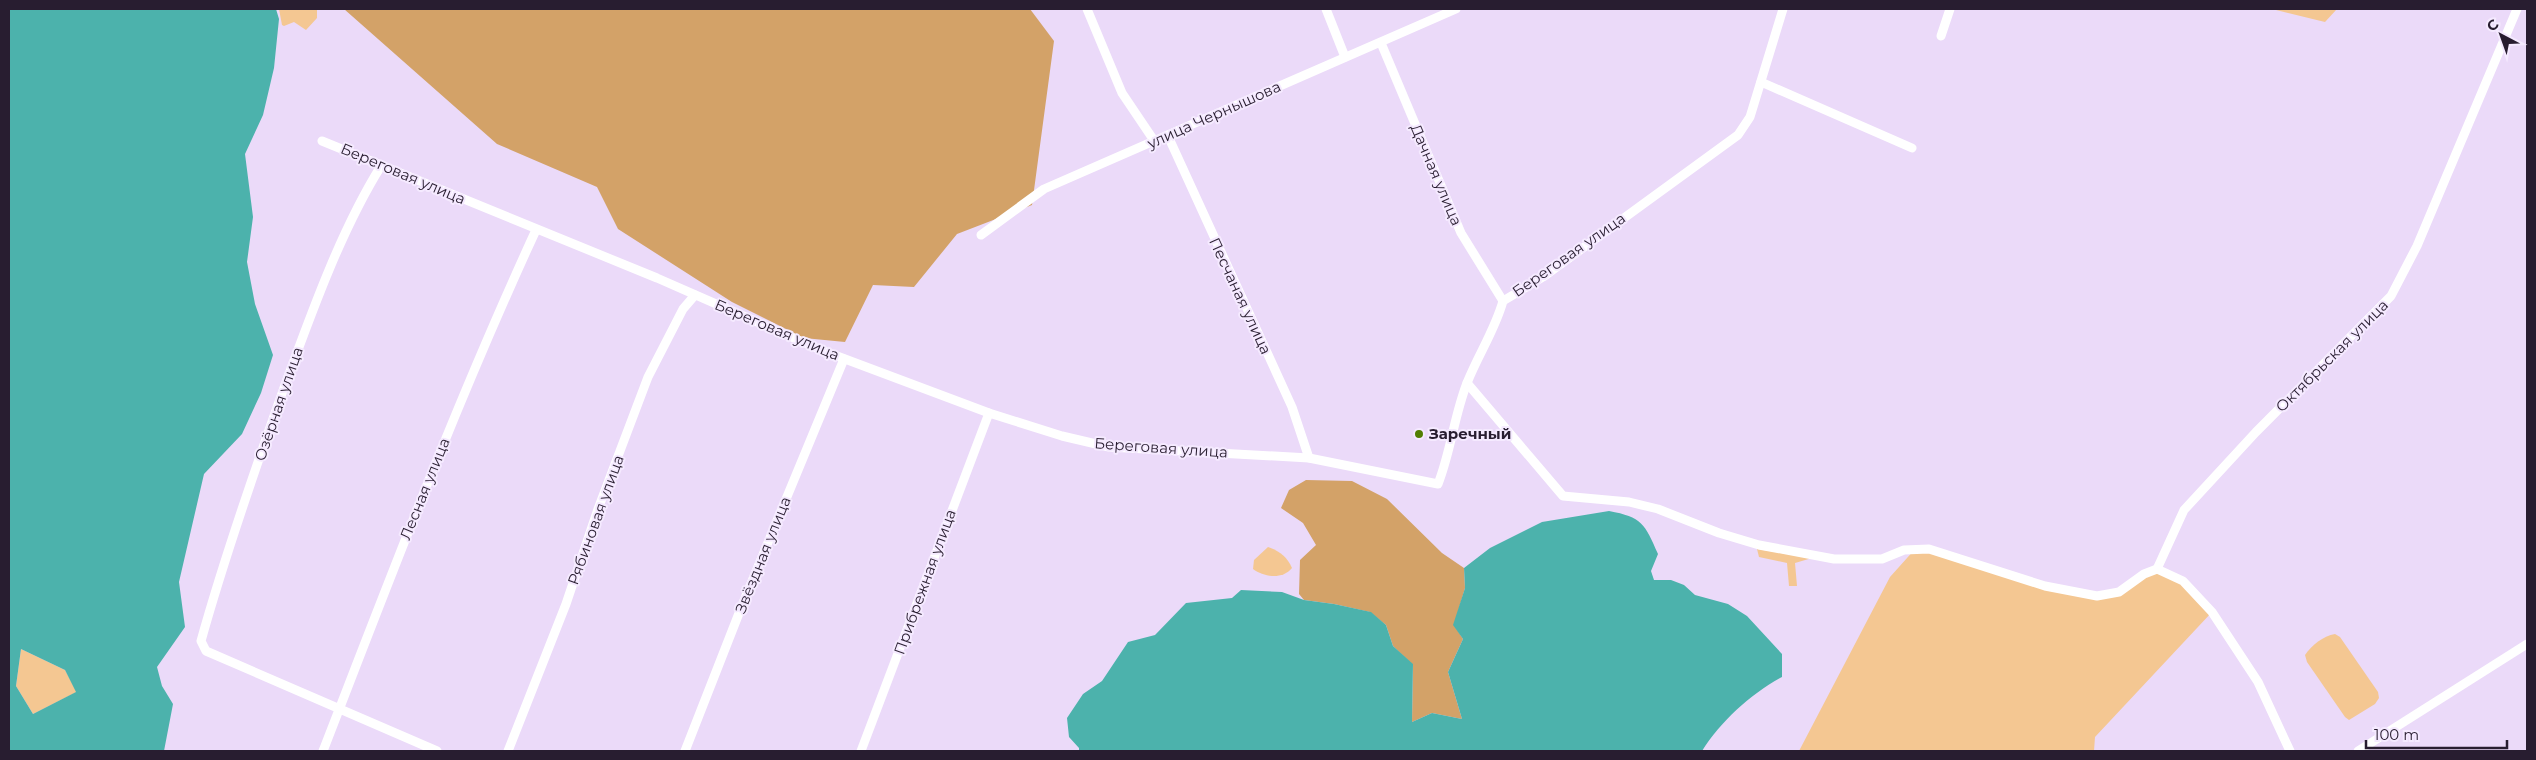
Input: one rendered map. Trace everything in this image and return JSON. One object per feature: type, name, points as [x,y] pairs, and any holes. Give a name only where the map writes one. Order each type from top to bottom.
[{"type":"street","points":[[1087,9],[1122,93],[1154,142]]},
{"type":"street","points":[[1326,9],[1345,57]]},
{"type":"street","name":"улица Чернышова","points":[[981,235],[1044,189],[1456,9]]},
{"type":"street","name":"Береговая улица","points":[[322,141],[657,278],[844,359],[989,413],[1062,436],[1109,446],[1309,458],[1438,484],[1467,382],[1499,315],[1503,301],[1543,277],[1738,136],[1750,118],[1783,9]]},
{"type":"street","points":[[1941,36],[1950,9]]},
{"type":"street","name":"Октябрьская улица","points":[[2157,569],[2184,510],[2263,425],[2391,296],[2417,246],[2517,9]]},
{"type":"street","name":"Дачная улица","points":[[1381,43],[1461,233],[1503,301]]},
{"type":"street","points":[[1761,82],[1912,148]]},
{"type":"street","name":"Песчаная улица","points":[[1168,136],[1292,407],[1309,458]]},
{"type":"street","name":"Озёрная улица","points":[[340,709],[206,651],[201,641],[262,452],[302,337],[363,194],[381,166]]},
{"type":"street","name":"Лесная улица","points":[[323,751],[432,470],[488,333],[536,230]]},
{"type":"street","name":"Рябиновая улица","points":[[508,751],[566,604],[598,509],[648,377],[683,309],[695,295]]},
{"type":"street","name":"Звёздная улица","points":[[685,751],[743,603],[844,359]]},
{"type":"street","points":[[1467,382],[1563,496],[1629,502],[1658,509],[1719,533],[1759,545],[1834,559],[1882,559],[1904,550],[1929,549],[2046,586],[2097,596],[2119,592],[2144,574],[2157,569],[2183,581],[2212,612],[2258,682],[2290,751]]},
{"type":"street","name":"Прибрежная улица","points":[[860,751],[989,413]]},
{"type":"street","points":[[2358,751],[2527,644]]},
{"type":"street","points":[[340,709],[437,751]]},
{"type":"shaded area","points":[[9,9],[276,9],[279,19],[274,68],[263,115],[245,154],[253,217],[247,262],[255,304],[273,355],[261,393],[242,434],[204,474],[179,582],[185,627],[157,667],[162,686],[173,704],[164,751],[9,751]],"holes":[[[21,649],[65,670],[76,692],[33,714],[16,686]]]},
{"type":"shaded area","points":[[279,9],[317,9],[317,18],[306,30],[294,22],[284,26],[282,25]]},
{"type":"shaded area","points":[[344,9],[1030,9],[1054,41],[1032,205],[957,234],[914,287],[873,285],[845,342],[804,338],[732,302],[618,229],[597,187],[497,144]]},
{"type":"shaded area","points":[[2272,9],[2337,9],[2325,22]]},
{"type":"shaded area","points":[[1306,480],[1352,481],[1387,499],[1442,553],[1464,568],[1465,588],[1454,625],[1463,639],[1448,672],[1462,719],[1432,713],[1412,722],[1413,665],[1393,646],[1386,625],[1370,612],[1304,600],[1299,594],[1300,560],[1316,545],[1303,523],[1281,508],[1289,490]]},
{"type":"shaded area","points":[[1609,511],[1636,519],[1650,535],[1658,554],[1651,571],[1654,580],[1671,580],[1684,585],[1695,595],[1728,604],[1747,616],[1782,654],[1782,677],[1748,700],[1727,719],[1702,751],[1079,751],[1079,748],[1069,737],[1067,718],[1083,694],[1102,681],[1128,642],[1155,635],[1186,603],[1232,598],[1241,590],[1282,592],[1304,600],[1371,612],[1386,625],[1393,646],[1413,664],[1412,722],[1432,713],[1462,719],[1448,672],[1463,639],[1453,625],[1465,588],[1464,568],[1490,548],[1542,522]]},
{"type":"shaded area","points":[[1268,547],[1276,550],[1288,561],[1292,568],[1288,572],[1273,576],[1262,574],[1253,569],[1254,560]]},
{"type":"shaded area","points":[[1916,548],[2097,596],[2119,592],[2157,569],[2183,581],[2212,612],[2095,737],[2094,751],[1799,751],[1890,577]]},
{"type":"shaded area","points":[[1757,549],[1812,558],[1795,563],[1797,586],[1789,586],[1787,563],[1759,557]]},
{"type":"shaded area","points":[[2335,634],[2340,637],[2378,692],[2379,698],[2375,704],[2349,720],[2307,662],[2305,655],[2318,642]]},
{"type":"shaded area","points":[[21,649],[65,670],[77,692],[33,714],[16,686]]},
{"type":"place","name":"Заречный","points":[[1419,434]]}]
